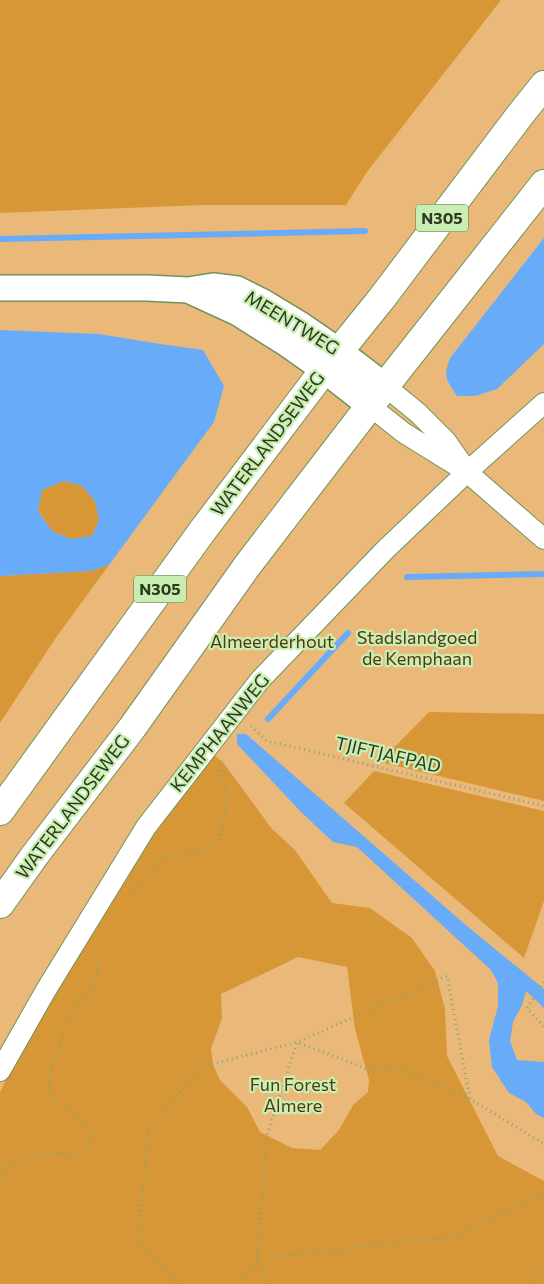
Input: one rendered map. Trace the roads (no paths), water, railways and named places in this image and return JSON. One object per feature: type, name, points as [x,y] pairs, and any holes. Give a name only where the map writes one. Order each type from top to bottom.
[{"type":"main road","name":"WATERLANDSEWEG","points":[[0,811],[203,530],[544,84]]},
{"type":"main road","name":"WATERLANDSEWEG","points":[[0,904],[132,728],[247,566],[544,184]]},
{"type":"street","name":"MEENTWEG","points":[[0,288],[147,288],[188,290],[238,313],[286,344],[332,360],[378,396]]},
{"type":"street","points":[[378,396],[418,413],[446,441],[467,472],[544,540]]},
{"type":"street","name":"KEMPHAANWEG","points":[[0,1071],[46,990],[146,827],[260,680],[386,549],[467,472],[544,403]]},
{"type":"water","points":[[544,238],[544,344],[497,389],[475,396],[457,396],[450,386],[446,374],[450,358]]},
{"type":"water","points":[[0,330],[99,334],[203,350],[224,386],[214,422],[109,565],[91,571],[0,576]],"holes":[[[64,481],[82,486],[95,501],[99,520],[92,536],[71,539],[52,531],[38,511],[42,490]]]},
{"type":"water","points":[[237,734],[246,734],[467,926],[544,989],[544,1008],[526,991],[522,1005],[513,1022],[510,1041],[517,1060],[544,1062],[544,1118],[536,1114],[526,1102],[509,1093],[492,1067],[489,1040],[498,1006],[498,983],[491,970],[357,847],[333,842],[302,813],[237,744]]},
{"type":"waterway","points":[[0,239],[365,231]]},
{"type":"waterway","points":[[407,577],[544,574]]},
{"type":"waterway","points":[[268,719],[348,633]]},
{"type":"park label","name":"Almeerderhout","points":[[272,642]]},
{"type":"park label","name":"Stadslandgoed de Kemphaan","points":[[417,648]]},
{"type":"park label","name":"Fun Forest Almere","points":[[293,1095]]}]
